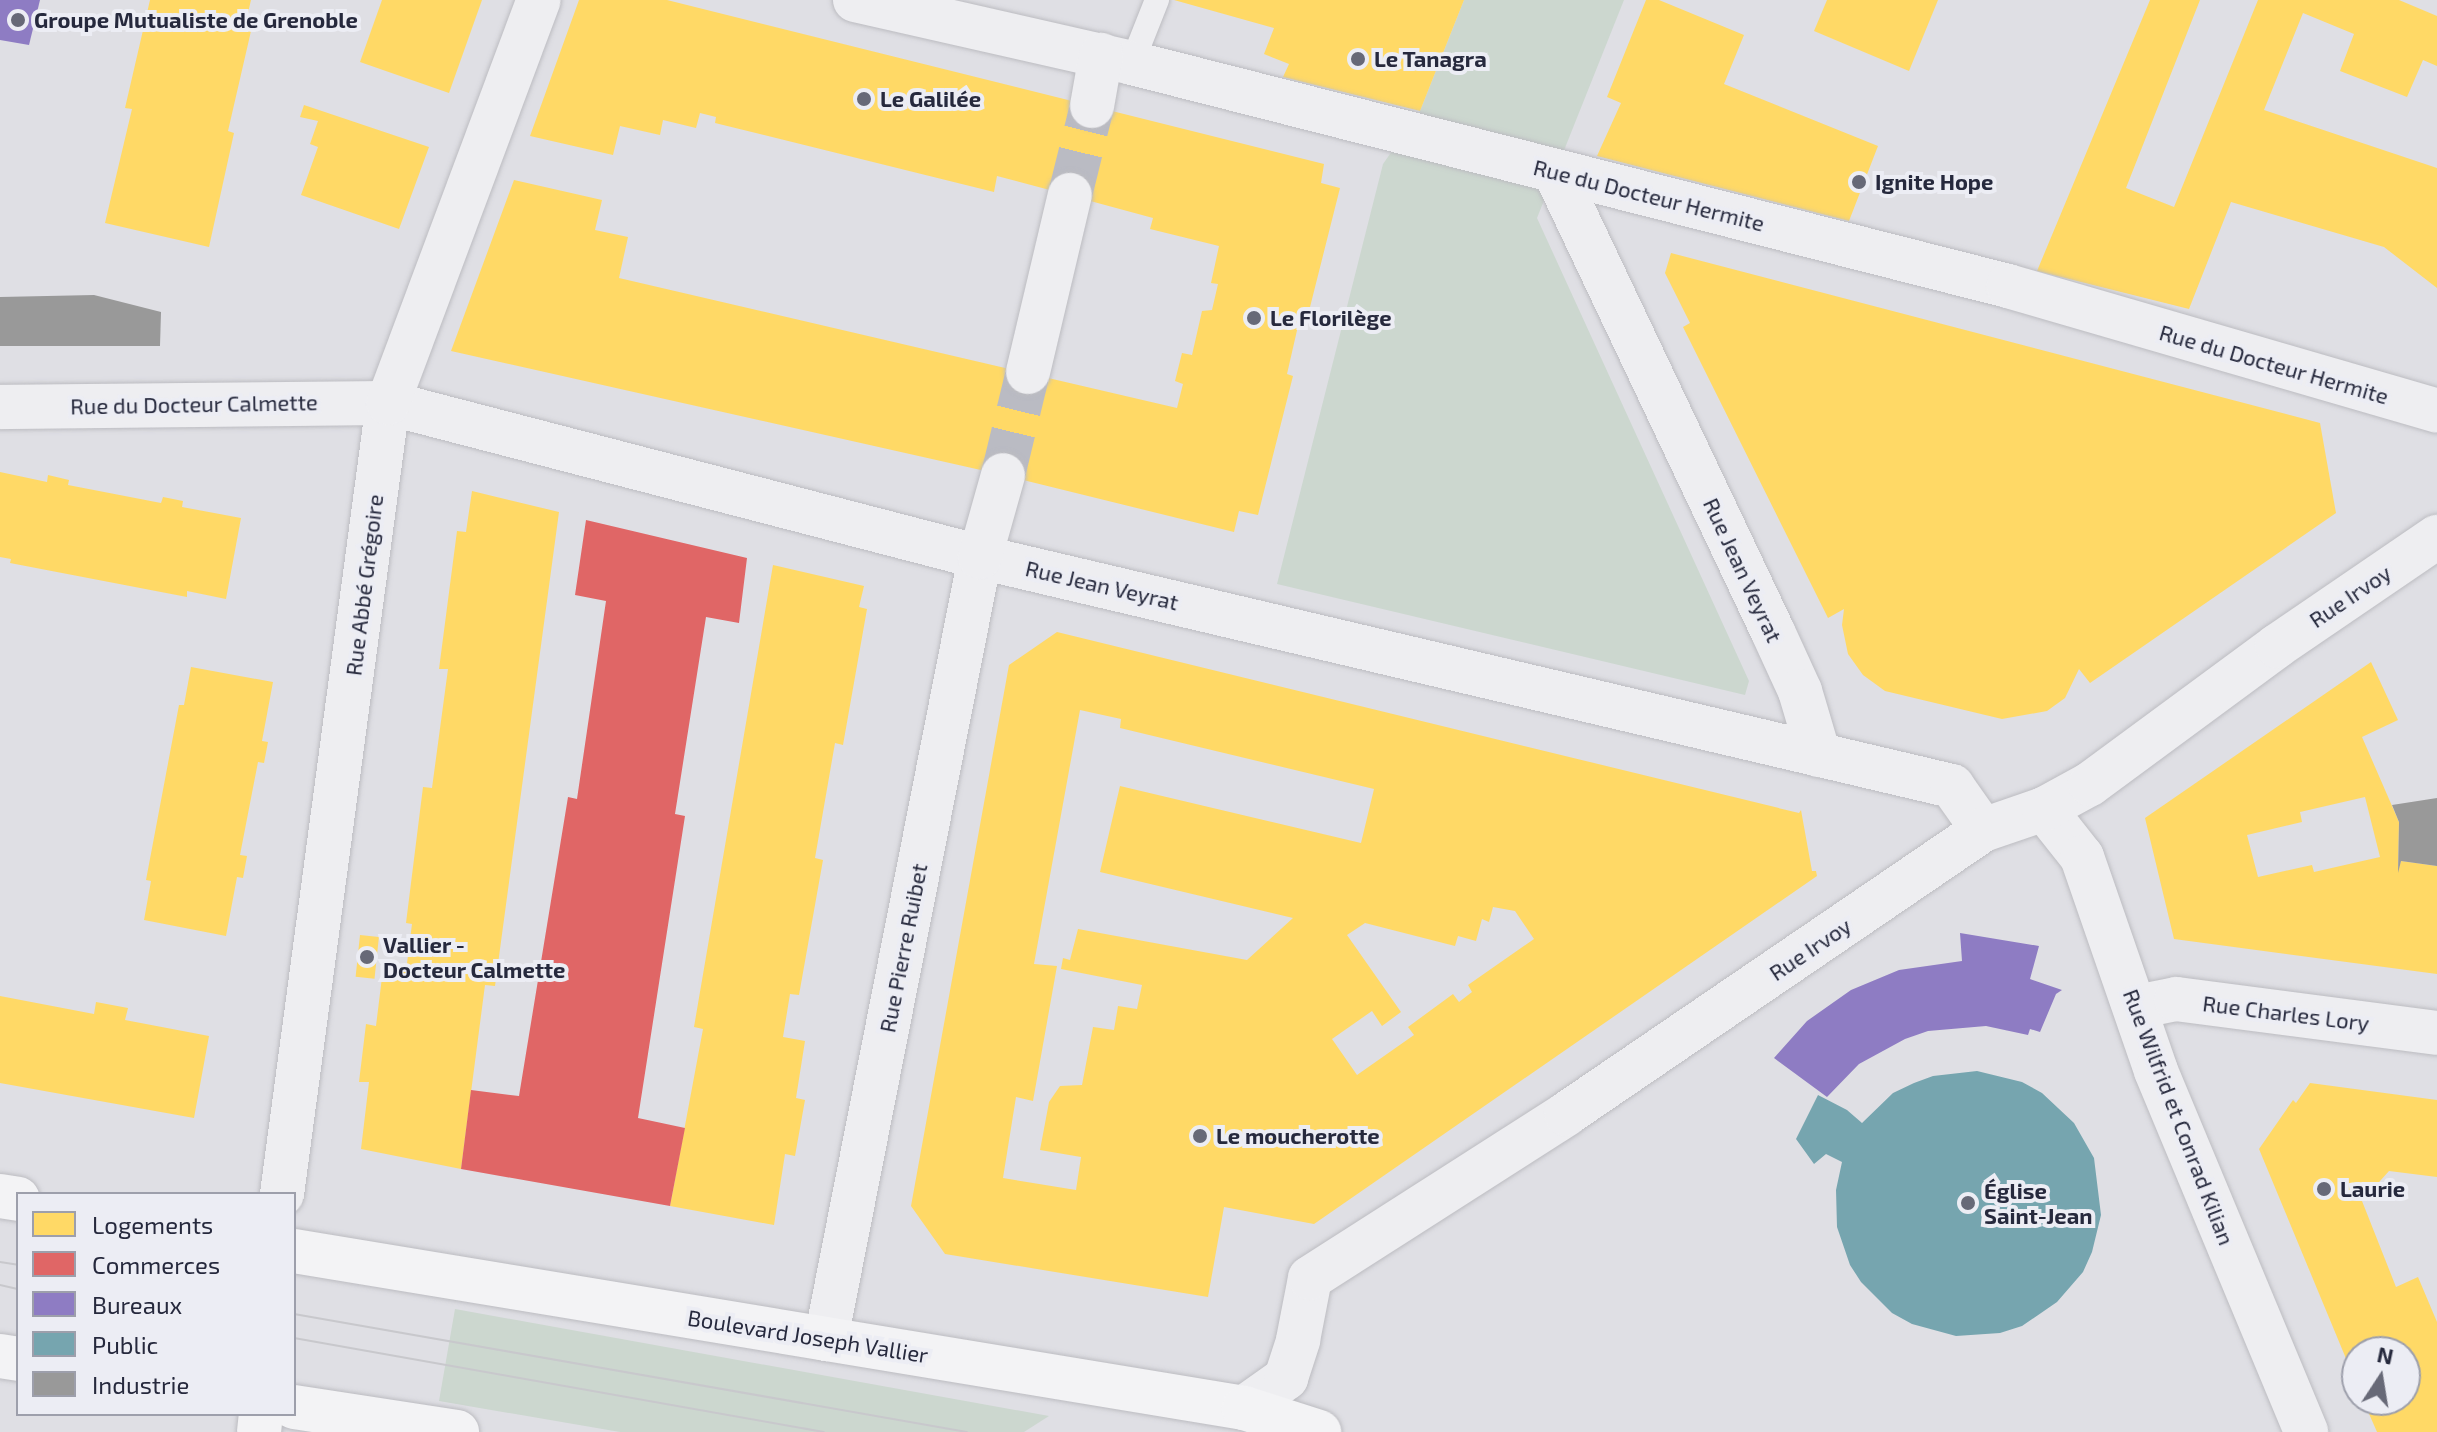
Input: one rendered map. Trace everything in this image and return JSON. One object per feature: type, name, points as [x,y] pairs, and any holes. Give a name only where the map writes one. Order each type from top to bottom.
[{"type":"main road","name":"Boulevard Joseph Vallier","points":[[296,1251],[1244,1408],[1319,1432]]},
{"type":"main road","points":[[296,1407],[457,1432]]},
{"type":"street","name":"Rue Abbé Grégoire","points":[[282,1192],[388,403],[539,0]]},
{"type":"street","name":"Rue du Docteur Hermite","points":[[855,0],[1117,59],[2008,286],[2437,411]]},
{"type":"street","points":[[1092,106],[1117,59]]},
{"type":"street","name":"Rue Jean Veyrat","points":[[1555,172],[1800,691],[1819,755]]},
{"type":"street","points":[[1028,372],[1070,195]]},
{"type":"street","name":"Rue du Docteur Calmette","points":[[0,407],[388,403]]},
{"type":"street","name":"Rue Jean Veyrat","points":[[388,403],[980,557],[1952,786],[1983,830]]},
{"type":"street","name":"Rue Pierre Ruibet","points":[[826,1339],[980,557],[1003,475]]},
{"type":"street","name":"Rue Irvoy","points":[[1244,1408],[1286,1378],[1298,1340],[1310,1278],[1579,1105],[1983,830],[2044,809],[2090,784],[2277,646],[2437,537]]},
{"type":"street","name":"Rue Wilfrid et Conrad Kilian","points":[[2044,809],[2082,857],[2156,1071],[2306,1432]]},
{"type":"street","name":"Rue Charles Lory","points":[[2136,1007],[2176,999],[2437,1033]]},
{"type":"lane","points":[[1117,59],[1157,0]]},
{"type":"shaded area","points":[[1464,0],[1624,0],[1537,218],[1749,681],[1745,695],[1277,584],[1383,164],[1420,111]]},
{"type":"shaded area","points":[[455,1309],[1049,1416],[1024,1432],[620,1432],[439,1401]]},
{"type":"building: Logements","points":[[150,0],[251,0],[247,17],[254,18],[228,131],[234,133],[209,247],[105,223],[132,109],[125,108]]},
{"type":"building: Logements","points":[[382,0],[482,0],[449,93],[360,62]]},
{"type":"building: Logements","points":[[579,0],[667,0],[1324,164],[1321,183],[1340,188],[1305,327],[1298,326],[1287,374],[1293,376],[1258,515],[1239,511],[1234,532],[1003,475],[451,351],[514,180],[602,200],[595,230],[628,237],[619,278],[1177,408],[1183,384],[1175,381],[1182,353],[1192,355],[1202,311],[1212,310],[1218,284],[1211,283],[1219,246],[1150,229],[1153,218],[997,176],[994,192],[715,123],[716,117],[700,113],[696,128],[663,120],[660,135],[620,126],[613,155],[530,136]]},
{"type":"building: Logements","name":"Le Tanagra","points":[[1174,0],[1464,0],[1420,111],[1283,77],[1289,64],[1264,54],[1274,28]]},
{"type":"building: Logements","points":[[1646,0],[1659,0],[1744,35],[1724,84],[1878,146],[1849,221],[1597,156],[1621,103],[1607,97]]},
{"type":"building: Logements","points":[[1827,0],[1938,0],[1909,71],[1814,31]]},
{"type":"building: Logements","points":[[2150,0],[2200,0],[2126,188],[2174,207],[2258,0],[2399,0],[2437,16],[2437,66],[2423,60],[2407,97],[2340,71],[2354,34],[2303,13],[2264,110],[2437,168],[2437,288],[2384,247],[2231,202],[2189,309],[2037,271]]},
{"type":"building: Logements","points":[[304,105],[429,147],[399,229],[301,195],[318,147],[310,144],[318,121],[300,117]]},
{"type":"building: Logements","points":[[1671,253],[2320,423],[2336,513],[2090,683],[2079,669],[2065,698],[2047,711],[2002,719],[1885,691],[1863,675],[1848,654],[1842,625],[1844,609],[1828,618],[1683,327],[1690,323],[1665,273]]},
{"type":"building: Logements","points":[[0,472],[47,482],[48,475],[69,480],[68,485],[161,503],[163,497],[183,501],[182,507],[241,518],[226,599],[187,591],[187,597],[10,563],[11,559],[0,557]]},
{"type":"building: Logements","points":[[472,491],[559,512],[495,986],[485,985],[461,1169],[361,1149],[369,1082],[359,1082],[366,1024],[376,1026],[383,969],[406,971],[412,924],[406,923],[423,787],[432,788],[448,669],[439,669],[457,531],[466,532]]},
{"type":"building: Logements","points":[[773,565],[864,586],[859,607],[867,609],[843,745],[835,743],[815,858],[823,860],[799,995],[790,994],[783,1037],[805,1041],[796,1098],[805,1100],[795,1156],[785,1154],[774,1225],[670,1206],[703,1029],[694,1027]]},
{"type":"building: Logements","points":[[1057,632],[1799,813],[1801,810],[1812,871],[1816,871],[1817,876],[1314,1224],[1224,1207],[1208,1297],[945,1254],[911,1206],[1009,665]],"holes":[[[1080,710],[1121,719],[1120,728],[1374,789],[1361,843],[1120,786],[1100,872],[1293,918],[1247,960],[1078,929],[1070,960],[1063,958],[1061,969],[1142,985],[1137,1009],[1118,1006],[1114,1030],[1093,1027],[1082,1085],[1060,1086],[1049,1102],[1040,1150],[1081,1157],[1076,1190],[1003,1178],[1016,1097],[1033,1101],[1057,966],[1034,964]],[[1493,907],[1515,911],[1534,939],[1468,985],[1472,992],[1459,1002],[1453,994],[1408,1027],[1414,1035],[1357,1075],[1332,1039],[1372,1011],[1382,1026],[1401,1012],[1347,935],[1365,923],[1455,946],[1458,936],[1476,941],[1482,919],[1489,922]]]},
{"type":"building: Logements","points":[[2371,662],[2398,720],[2362,737],[2399,822],[2398,870],[2401,861],[2437,866],[2437,974],[2174,939],[2145,818]],"holes":[[[2365,797],[2380,857],[2314,872],[2312,865],[2258,877],[2247,835],[2302,822],[2300,812]]]},
{"type":"building: Logements","points":[[191,667],[273,682],[262,741],[268,742],[264,763],[258,762],[240,855],[247,856],[243,878],[237,877],[226,936],[144,920],[151,881],[146,880],[179,705],[184,705]]},
{"type":"building: Logements","name":"Vallier - Docteur Calmette","points":[[360,935],[379,937],[375,979],[356,977]]},
{"type":"building: Logements","points":[[0,996],[94,1014],[96,1002],[128,1008],[125,1020],[209,1036],[194,1118],[0,1083]]},
{"type":"building: Logements","name":"Laurie","points":[[2310,1083],[2437,1100],[2437,1177],[2389,1171],[2362,1201],[2396,1287],[2418,1277],[2437,1322],[2437,1432],[2377,1432],[2370,1416],[2421,1416],[2421,1336],[2341,1336],[2341,1346],[2259,1149],[2293,1100],[2296,1103]]},
{"type":"building: Commerces","points":[[586,520],[747,558],[739,623],[706,617],[675,814],[685,816],[638,1118],[685,1128],[670,1206],[461,1169],[471,1090],[519,1096],[568,797],[577,799],[606,601],[575,595]]},
{"type":"building: Bureaux","name":"Groupe Mutualiste de Grenoble","points":[[0,0],[40,0],[29,45],[0,40]]},
{"type":"building: Bureaux","points":[[1960,933],[2039,946],[2030,979],[2062,990],[2056,994],[2040,1032],[2030,1029],[2028,1035],[1986,1026],[1928,1031],[1905,1039],[1859,1064],[1827,1097],[1774,1058],[1807,1021],[1851,990],[1899,970],[1962,961]]},
{"type":"building: Public","name":"Église Saint-Jean","points":[[1977,1071],[2022,1082],[2042,1093],[2074,1123],[2094,1158],[2101,1215],[2092,1252],[2083,1272],[2057,1302],[2022,1326],[2000,1333],[1956,1336],[1912,1324],[1892,1313],[1861,1282],[1850,1265],[1837,1227],[1836,1190],[1842,1162],[1826,1154],[1814,1164],[1796,1139],[1818,1095],[1847,1110],[1862,1123],[1893,1093],[1914,1083],[1933,1076]]},
{"type":"building: Industrie","points":[[94,295],[161,312],[160,346],[0,346],[0,297]]},
{"type":"building: Industrie","points":[[2437,798],[2437,866],[2401,861],[2398,873],[2399,822],[2392,805]]},
{"type":"tunnel","points":[[1070,195],[1092,106]]},
{"type":"tunnel","points":[[1003,475],[1028,372]]},
{"type":"tram line","points":[[0,1262],[16,1265]]},
{"type":"tram line","points":[[0,1285],[16,1289]]},
{"type":"tram line","points":[[296,1314],[967,1432]]},
{"type":"tram line","points":[[296,1338],[824,1432]]},
{"type":"place","name":"Groupe Mutualiste de Grenoble","points":[[18,20]]},
{"type":"place","name":"Le Tanagra","points":[[1358,59]]},
{"type":"place","name":"Le Galilée","points":[[864,99]]},
{"type":"place","name":"Ignite Hope","points":[[1859,182]]},
{"type":"place","name":"Le Florilège","points":[[1254,318]]},
{"type":"place","name":"Vallier - Docteur Calmette","points":[[367,957]]},
{"type":"place","name":"Le moucherotte","points":[[1200,1136]]},
{"type":"place","name":"Laurie","points":[[2324,1189]]},
{"type":"place","name":"Église Saint-Jean","points":[[1968,1203]]}]
